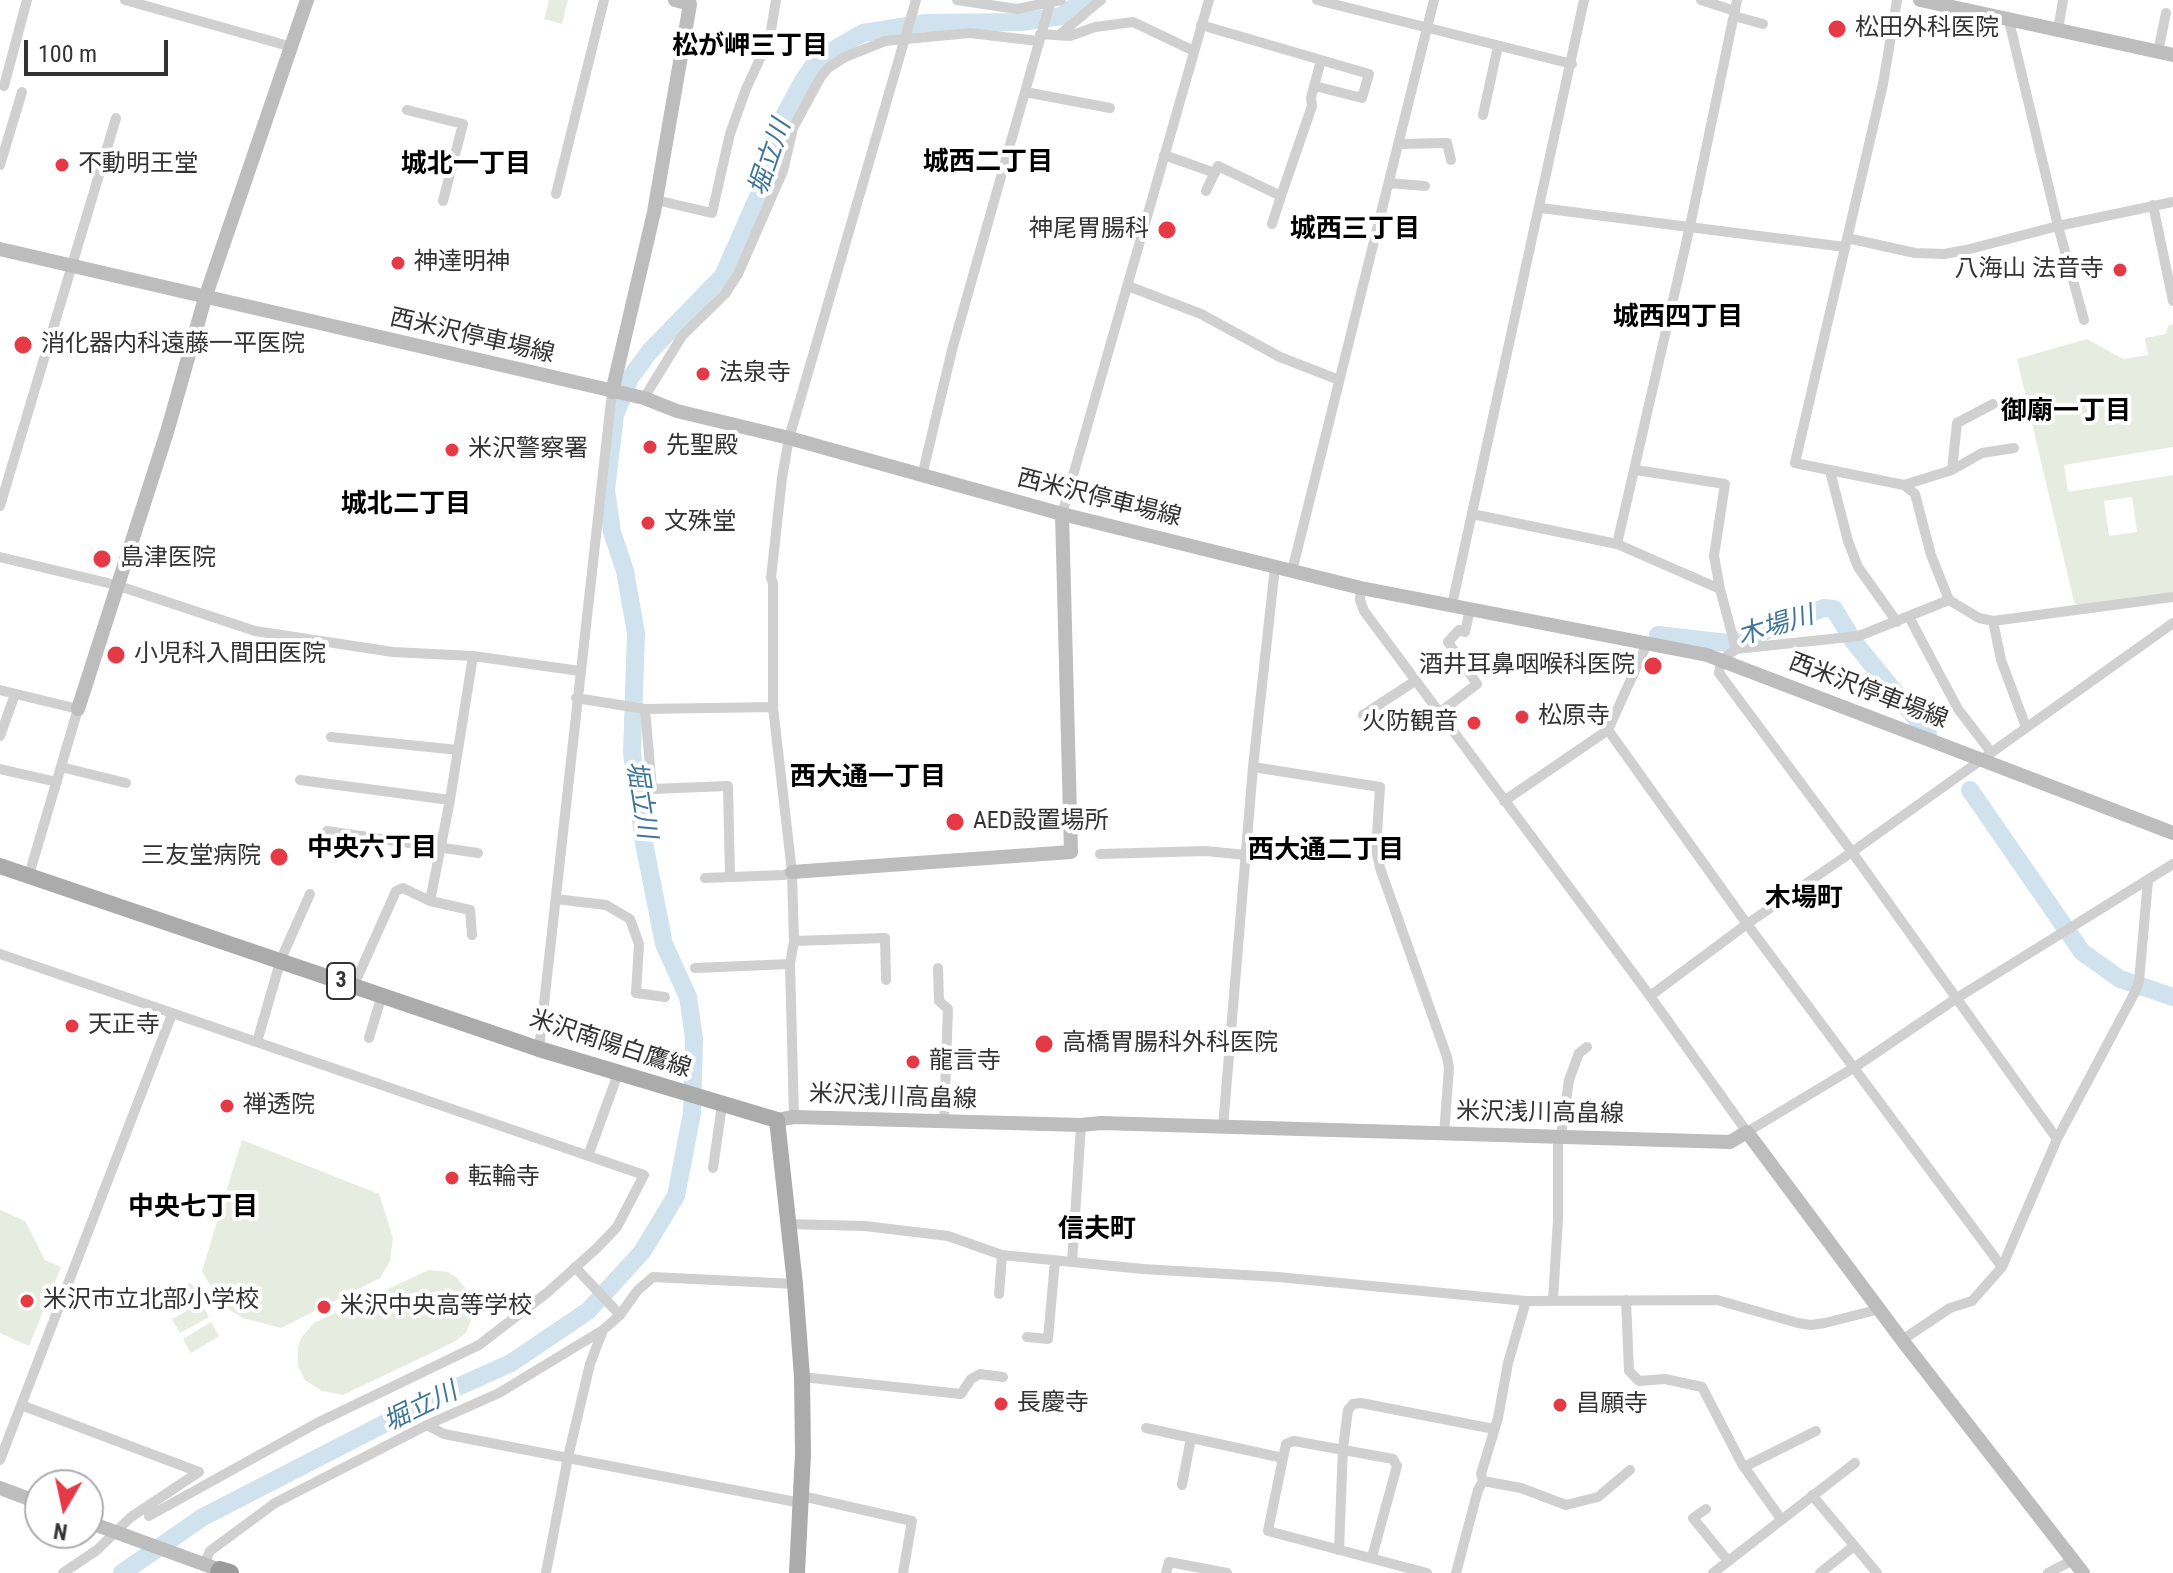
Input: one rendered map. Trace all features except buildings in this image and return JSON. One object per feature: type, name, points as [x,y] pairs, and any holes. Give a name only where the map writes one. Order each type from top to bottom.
[{"type":"main road","points":[[78,709],[167,432],[205,298],[307,0]]},
{"type":"main road","points":[[1920,0],[2173,55]]},
{"type":"main road","points":[[614,392],[656,200],[685,1]]},
{"type":"main road","name":"西米沢停車場線","points":[[0,249],[644,398],[677,411],[789,438],[1062,514],[1361,588],[1721,661],[1987,755],[2173,833]]},
{"type":"main road","points":[[792,872],[1071,852],[1062,514]]},
{"type":"main road","name":"米沢南陽白鷹線","points":[[0,866],[539,1049],[777,1120]]},
{"type":"main road","name":"米沢浅川高畠線","points":[[777,1120],[794,1117],[1101,1123],[1730,1142],[1747,1132]]},
{"type":"main road","points":[[777,1120],[802,1377],[797,1573]]},
{"type":"main road","points":[[1747,1132],[1902,1340],[2083,1573]]},
{"type":"main road","points":[[0,1488],[24,1497]]},
{"type":"main road","points":[[104,1528],[218,1570]]},
{"type":"street","points":[[4,86],[27,0]]},
{"type":"street","points":[[125,0],[292,47]]},
{"type":"street","points":[[556,194],[604,0]]},
{"type":"street","points":[[656,200],[712,213],[730,134],[770,37],[776,0]]},
{"type":"street","points":[[794,1117],[790,964],[794,941],[792,872],[773,707],[771,578],[789,438],[916,0]]},
{"type":"street","points":[[957,0],[1017,9],[1053,1]]},
{"type":"street","points":[[1059,35],[1101,0]]},
{"type":"street","points":[[1062,514],[1209,0]]},
{"type":"street","points":[[1317,0],[1572,64]]},
{"type":"street","points":[[1292,571],[1434,0]]},
{"type":"street","points":[[1452,605],[1584,0]]},
{"type":"street","points":[[1701,0],[1735,9],[1763,24]]},
{"type":"street","points":[[1897,0],[1883,84],[1795,463],[1904,485],[1952,470],[1982,453],[2014,448]]},
{"type":"street","points":[[2058,30],[2063,0]]},
{"type":"street","points":[[922,476],[952,350],[1040,35],[1053,1]]},
{"type":"street","points":[[1617,544],[1690,226],[1735,9]]},
{"type":"street","points":[[2158,52],[2166,13]]},
{"type":"street","points":[[2009,21],[2084,320]]},
{"type":"street","points":[[644,398],[682,336],[725,294],[738,274],[783,171],[793,128],[820,78],[845,57],[885,41],[905,38],[970,33],[1070,36],[1095,27],[1133,22],[1194,51]]},
{"type":"street","points":[[1201,25],[1369,74],[1362,98],[1315,86]]},
{"type":"street","points":[[1483,115],[1498,46]]},
{"type":"street","points":[[1272,224],[1312,106],[1311,98],[1321,60]]},
{"type":"street","points":[[1,161],[22,92]]},
{"type":"street","points":[[1025,92],[1110,108]]},
{"type":"street","points":[[407,110],[463,124],[443,201]]},
{"type":"street","points":[[0,506],[5,471],[116,118]]},
{"type":"street","points":[[1399,144],[1447,143],[1451,160]]},
{"type":"street","points":[[1164,155],[1215,173]]},
{"type":"street","points":[[1206,191],[1218,166],[1281,196]]},
{"type":"street","points":[[1389,183],[1425,186]]},
{"type":"street","points":[[1541,208],[1944,254],[2173,202]]},
{"type":"street","points":[[2153,205],[2173,301]]},
{"type":"street","points":[[1128,286],[1201,314],[1280,357],[1339,380]]},
{"type":"street","points":[[539,1049],[576,698],[614,392]]},
{"type":"street","points":[[1952,470],[1957,423],[1993,404]]},
{"type":"street","points":[[1636,470],[1725,484],[1714,556],[1736,649]]},
{"type":"street","points":[[1830,471],[1858,567],[1897,622]]},
{"type":"street","points":[[1904,485],[1915,494],[1931,555],[1949,600],[1979,618],[1993,621],[2173,597]]},
{"type":"street","points":[[1472,514],[1617,544],[1720,589]]},
{"type":"street","points":[[0,557],[116,585],[255,631],[393,652],[473,656],[580,671]]},
{"type":"street","points":[[1223,1127],[1253,767],[1275,567]]},
{"type":"street","points":[[1361,588],[1360,600],[1364,611],[1747,1132],[1855,1067],[1957,998],[2173,864]]},
{"type":"street","points":[[1949,600],[1859,636],[1736,649],[1721,661],[1719,673],[1852,852],[2057,1139]]},
{"type":"street","points":[[1439,713],[1477,684],[1448,642],[1459,630],[1465,632],[1470,609]]},
{"type":"street","points":[[1909,617],[1958,709],[1987,755]]},
{"type":"street","points":[[1993,621],[2001,660],[2026,727]]},
{"type":"street","points":[[1650,996],[2173,623]]},
{"type":"street","points":[[1504,801],[1608,730],[1647,644]]},
{"type":"street","points":[[430,901],[442,848],[473,656]]},
{"type":"street","points":[[1363,715],[1415,681]]},
{"type":"street","points":[[0,690],[78,709],[29,875]]},
{"type":"street","points":[[0,736],[15,694]]},
{"type":"street","points":[[576,698],[645,709],[773,707]]},
{"type":"street","points":[[645,709],[652,789],[728,786],[730,876]]},
{"type":"street","points":[[1608,730],[1747,924],[2002,1267]]},
{"type":"street","points":[[331,737],[458,750]]},
{"type":"street","points":[[61,767],[126,783]]},
{"type":"street","points":[[1253,767],[1380,787],[1376,849],[1380,868],[1447,1057],[1449,1068],[1444,1134]]},
{"type":"street","points":[[0,769],[57,782]]},
{"type":"street","points":[[300,780],[450,800]]},
{"type":"street","points":[[327,831],[478,853]]},
{"type":"street","points":[[1100,854],[1206,851],[1246,855]]},
{"type":"street","points":[[705,878],[784,875],[792,872]]},
{"type":"street","points":[[1902,1340],[1950,1308],[1972,1301],[2002,1267],[2057,1139],[2137,986],[2148,881]]},
{"type":"street","points":[[354,985],[396,891],[403,888],[430,901],[470,910],[472,935]]},
{"type":"street","points":[[257,1042],[281,959],[310,894]]},
{"type":"street","points":[[556,899],[606,905],[630,919],[639,944],[636,993],[665,997]]},
{"type":"street","points":[[794,941],[885,938],[886,980]]},
{"type":"street","points":[[0,954],[644,1175],[617,1227],[506,1327],[479,1345],[317,1423],[149,1516]]},
{"type":"street","points":[[695,968],[790,964]]},
{"type":"street","points":[[938,968],[939,1001],[948,1009],[944,1121]]},
{"type":"street","points":[[369,1038],[382,995]]},
{"type":"street","points":[[0,1460],[172,1014]]},
{"type":"street","points":[[1553,1300],[1560,1135],[1569,1080],[1579,1053],[1587,1047]]},
{"type":"street","points":[[588,1156],[618,1074]]},
{"type":"street","points":[[713,1168],[718,1104]]},
{"type":"street","points":[[1072,1262],[1081,1125]]},
{"type":"street","points":[[788,1224],[865,1226],[948,1236],[1002,1255],[1055,1261],[1278,1277],[1526,1301],[1717,1300],[1811,1325],[1880,1309]]},
{"type":"street","points":[[999,1294],[1002,1255]]},
{"type":"street","points":[[1027,1337],[1048,1339],[1055,1261]]},
{"type":"street","points":[[575,1267],[618,1313]]},
{"type":"street","points":[[218,1570],[210,1551],[257,1514],[427,1425],[499,1393],[603,1330],[653,1277],[795,1284]]},
{"type":"street","points":[[1626,1300],[1629,1371],[1639,1381],[1665,1379],[1702,1387],[1744,1467],[1781,1519]]},
{"type":"street","points":[[1456,1573],[1483,1481],[1481,1474],[1526,1301]]},
{"type":"street","points":[[546,1573],[568,1457],[590,1364],[603,1330]]},
{"type":"street","points":[[802,1377],[961,1394],[971,1379],[980,1374],[1003,1377]]},
{"type":"street","points":[[1339,1550],[1343,1448],[1348,1410],[1353,1404],[1494,1429]]},
{"type":"street","points":[[21,1405],[199,1472],[131,1517],[117,1533],[63,1573]]},
{"type":"street","points":[[427,1425],[444,1434],[912,1521],[905,1573]]},
{"type":"street","points":[[1146,1428],[1283,1458]]},
{"type":"street","points":[[1744,1467],[1816,1431]]},
{"type":"street","points":[[1182,1485],[1191,1438]]},
{"type":"street","points":[[1372,1557],[1397,1466],[1393,1459],[1294,1441],[1286,1444],[1268,1531],[1427,1573]]},
{"type":"street","points":[[1714,1573],[1855,1463]]},
{"type":"street","points":[[1483,1481],[1521,1488],[1566,1505],[1598,1497],[1630,1470]]},
{"type":"street","points":[[1812,1495],[1877,1573]]},
{"type":"street","points":[[1706,1509],[1693,1518],[1728,1561]]},
{"type":"street","points":[[1820,1573],[1854,1546]]},
{"type":"street","points":[[2048,1573],[2073,1560]]},
{"type":"street","points":[[1166,1573],[1169,1562],[1227,1573]]},
{"type":"shaded area","points":[[549,0],[568,0],[562,24],[544,19]]},
{"type":"shaded area","points":[[2173,324],[2173,447],[2064,465],[2068,492],[2173,475],[2173,601],[2085,614],[2074,602],[2017,359],[2087,339],[2123,359],[2148,355],[2145,338],[2166,334],[2168,326]],"holes":[[[2132,497],[2137,532],[2109,536],[2104,501]]]},
{"type":"shaded area","points":[[242,1140],[379,1194],[393,1238],[390,1261],[380,1278],[281,1328],[243,1318],[222,1305],[202,1271]]},
{"type":"shaded area","points":[[0,1210],[25,1221],[45,1260],[61,1267],[29,1346],[0,1333]]},
{"type":"shaded area","points":[[429,1270],[448,1272],[470,1294],[473,1314],[466,1333],[454,1342],[343,1395],[322,1391],[305,1380],[298,1366],[298,1347],[301,1338],[314,1323]]},
{"type":"shaded area","points":[[191,1283],[199,1297],[170,1313],[162,1299]]},
{"type":"shaded area","points":[[201,1303],[209,1317],[180,1333],[172,1319]]},
{"type":"shaded area","points":[[211,1322],[219,1336],[191,1353],[183,1339]]},
{"type":"waterway","name":"堀立川","points":[[122,1573],[203,1517],[442,1394],[511,1363],[588,1311],[642,1252],[676,1196],[692,1113],[694,1038],[688,997],[664,944],[644,843],[632,753],[636,633],[625,571],[612,532],[606,490],[615,415],[630,378],[650,351],[723,276],[773,163],[778,127],[819,58],[863,33],[926,23],[1021,22],[1061,16],[1085,0]]},
{"type":"waterway","name":"木場川","points":[[1658,635],[1727,643],[1824,608],[1834,609],[1854,642],[1928,733]]},
{"type":"waterway","name":"木場川","points":[[1970,790],[2082,952],[2120,979],[2173,997]]},
{"type":"place","name":"松田外科医院","points":[[1837,29]]},
{"type":"place","name":"不動明王堂","points":[[62,165]]},
{"type":"place","name":"神尾胃腸科","points":[[1167,230]]},
{"type":"place","name":"神達明神","points":[[398,263]]},
{"type":"place","name":"八海山 法音寺","points":[[2120,270]]},
{"type":"place","name":"消化器内科遠藤一平医院","points":[[23,345]]},
{"type":"place","name":"法泉寺","points":[[703,374]]},
{"type":"place","name":"先聖殿","points":[[650,447]]},
{"type":"place","name":"米沢警察署","points":[[452,450]]},
{"type":"place","name":"文殊堂","points":[[648,523]]},
{"type":"place","name":"島津医院","points":[[102,559]]},
{"type":"place","name":"小児科入間田医院","points":[[116,655]]},
{"type":"place","name":"酒井耳鼻咽喉科医院","points":[[1653,666]]},
{"type":"place","name":"松原寺","points":[[1522,717]]},
{"type":"place","name":"火防観音","points":[[1474,723]]},
{"type":"place","name":"AED設置場所","points":[[955,822]]},
{"type":"place","name":"三友堂病院","points":[[279,857]]},
{"type":"place","name":"天正寺","points":[[72,1026]]},
{"type":"place","name":"高橋胃腸科外科医院","points":[[1044,1044]]},
{"type":"place","name":"龍言寺","points":[[913,1062]]},
{"type":"place","name":"禅透院","points":[[227,1106]]},
{"type":"place","name":"転輪寺","points":[[452,1178]]},
{"type":"place","name":"米沢市立北部小学校","points":[[27,1301]]},
{"type":"place","name":"米沢中央高等学校","points":[[324,1307]]},
{"type":"place","name":"長慶寺","points":[[1001,1404]]},
{"type":"place","name":"昌願寺","points":[[1560,1405]]},
{"type":"district","name":"松が岬三丁目","points":[[750,47]]},
{"type":"district","name":"城西二丁目","points":[[988,163]]},
{"type":"district","name":"城北一丁目","points":[[466,165]]},
{"type":"district","name":"城西三丁目","points":[[1355,230]]},
{"type":"district","name":"城西四丁目","points":[[1678,318]]},
{"type":"district","name":"御廟一丁目","points":[[2066,412]]},
{"type":"district","name":"城北二丁目","points":[[406,505]]},
{"type":"district","name":"西大通一丁目","points":[[868,778]]},
{"type":"district","name":"中央六丁目","points":[[372,849]]},
{"type":"district","name":"西大通二丁目","points":[[1326,851]]},
{"type":"district","name":"木場町","points":[[1804,899]]},
{"type":"district","name":"中央七丁目","points":[[193,1208]]},
{"type":"district","name":"信夫町","points":[[1097,1230]]}]
